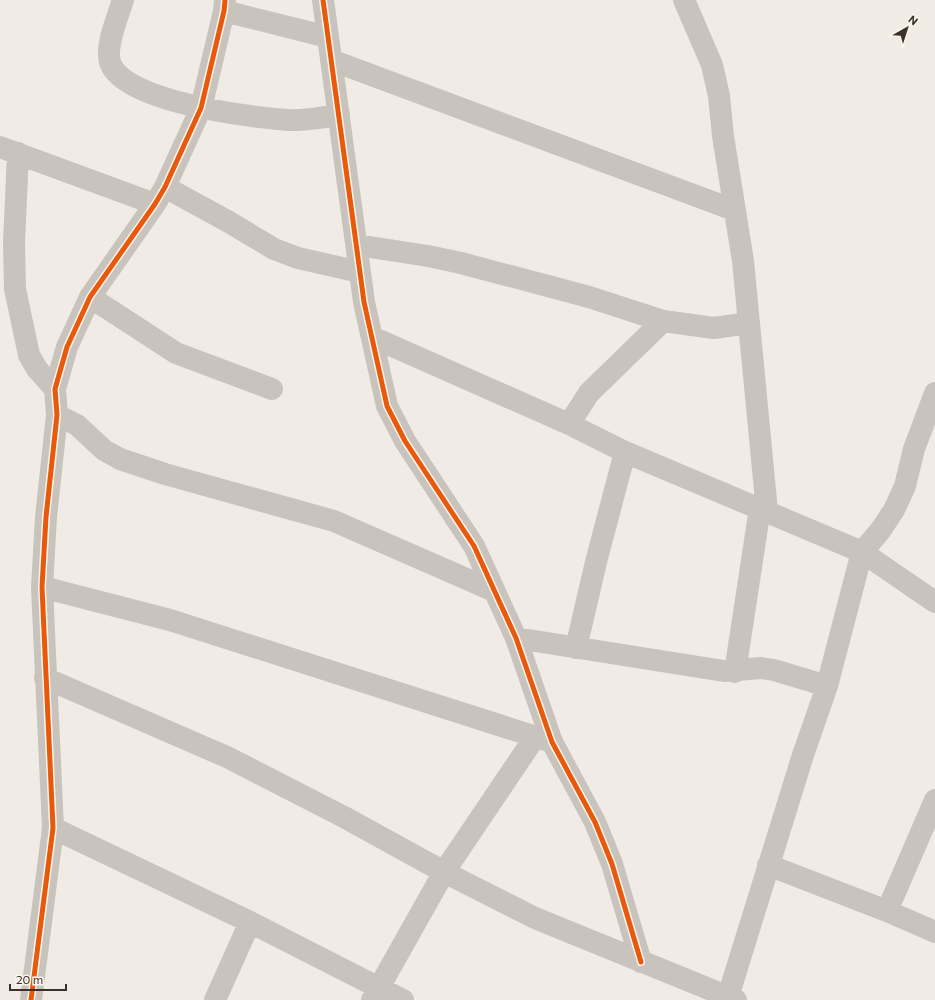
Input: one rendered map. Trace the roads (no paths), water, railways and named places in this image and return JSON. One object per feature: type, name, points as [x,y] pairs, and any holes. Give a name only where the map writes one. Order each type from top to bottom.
[{"type":"street","points":[[123,0],[109,50],[110,63],[118,75],[134,85],[158,96],[201,108],[289,120],[339,115]]},
{"type":"street","points":[[323,0],[360,272],[387,406],[405,441],[474,546],[516,638],[543,739],[598,829],[612,864],[641,962]]},
{"type":"street","points":[[684,0],[714,73],[720,96],[723,136],[743,261],[750,323],[763,509],[735,672]]},
{"type":"street","points":[[27,997],[52,828],[42,587],[46,517],[57,415],[55,389],[67,347],[90,297],[160,196],[201,108],[225,5],[328,37]]},
{"type":"street","points":[[331,60],[734,210]]},
{"type":"street","points":[[55,389],[37,369],[29,355],[15,289],[9,150],[160,196],[229,222],[274,249],[298,258],[360,272]]},
{"type":"street","points":[[357,245],[428,256],[461,263],[589,297],[663,321],[714,328],[750,323]]},
{"type":"street","points":[[90,297],[176,353],[272,389]]},
{"type":"street","points":[[569,424],[589,393],[663,321]]},
{"type":"street","points":[[372,337],[569,424],[625,452],[862,552],[935,602]]},
{"type":"street","points":[[45,678],[227,757],[344,817],[444,872],[535,918],[730,999],[768,865],[827,686],[862,552],[880,531],[894,510],[905,486],[914,449],[935,393]]},
{"type":"street","points":[[57,415],[77,425],[104,450],[120,459],[165,474],[334,521],[494,591]]},
{"type":"street","points":[[576,648],[596,562],[625,452]]},
{"type":"street","points":[[42,587],[170,620],[543,739]]},
{"type":"street","points":[[516,638],[709,669],[735,672],[746,669],[767,669],[827,686]]},
{"type":"street","points":[[375,993],[444,872],[543,739]]},
{"type":"street","points":[[887,911],[935,800]]},
{"type":"street","points":[[52,828],[250,922],[375,993],[403,1000]]},
{"type":"street","points":[[768,865],[887,911],[935,932]]},
{"type":"street","points":[[215,1000],[250,922]]}]
